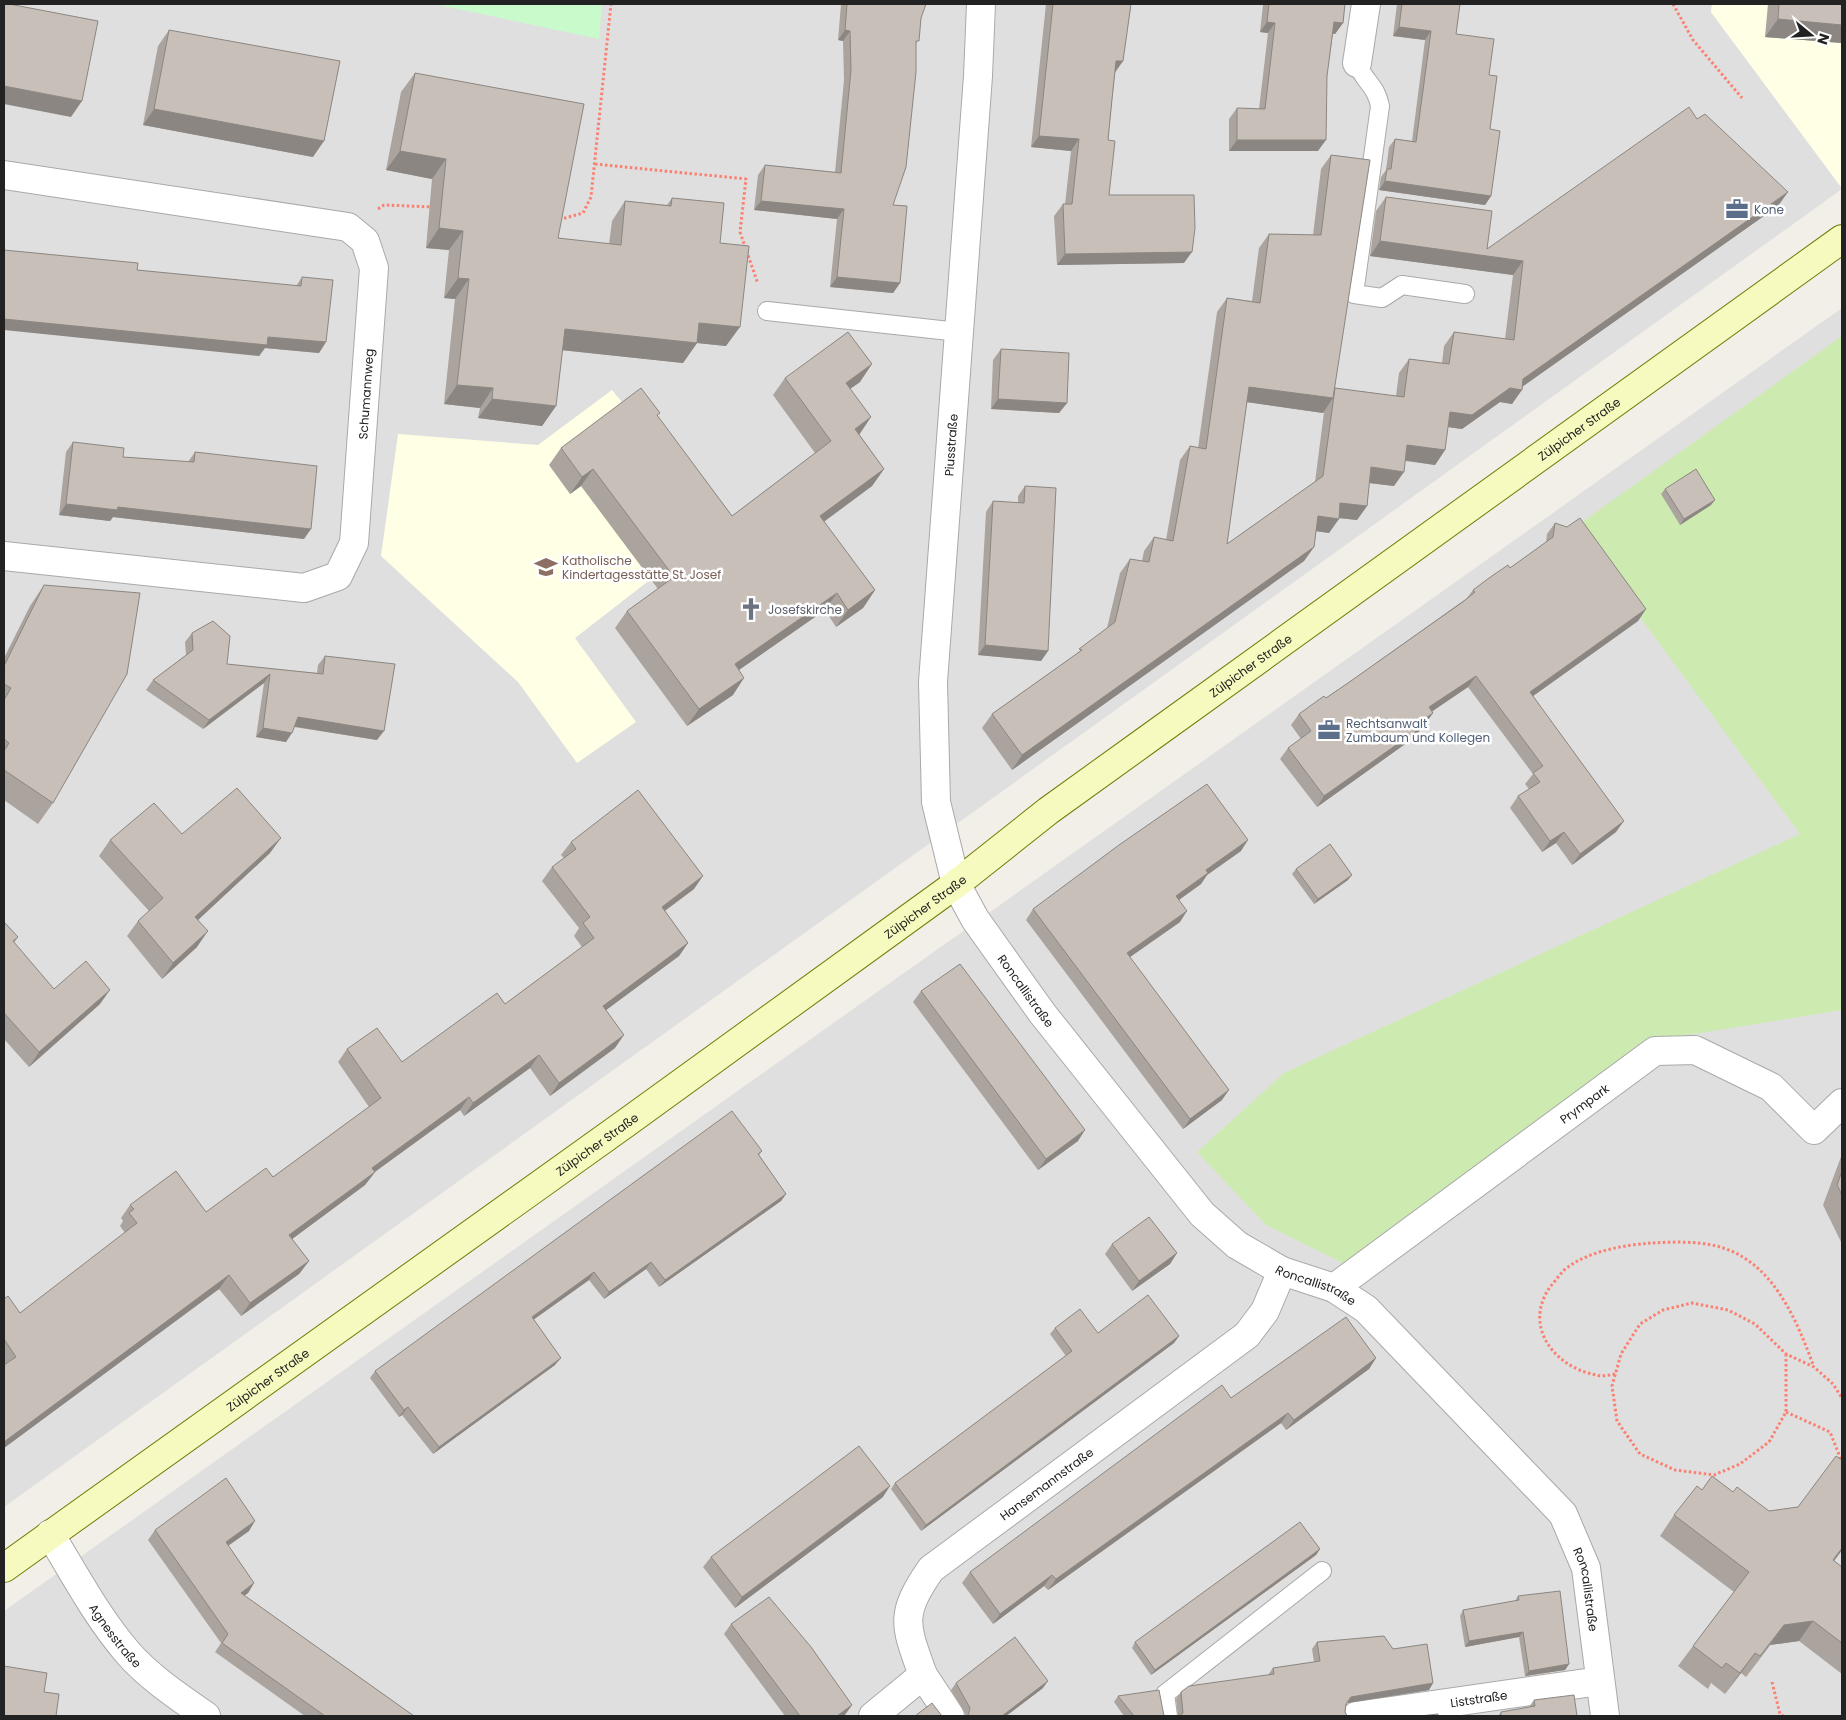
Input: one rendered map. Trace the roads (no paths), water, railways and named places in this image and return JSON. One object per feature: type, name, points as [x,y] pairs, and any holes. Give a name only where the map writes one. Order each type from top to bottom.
[{"type":"street","name":"Piusstraße","points":[[956,884],[936,802],[933,682],[978,76],[981,4]]},
{"type":"street","points":[[1358,63],[1366,4]]},
{"type":"street","name":"Schumannweg","points":[[4,175],[348,227],[364,241],[374,268],[354,543],[338,576],[304,588],[4,556]]},
{"type":"street","name":"Zülpicher Straße","points":[[4,1568],[618,1129],[956,884],[1048,811],[1842,239]]},
{"type":"street","name":"Roncallistraße","points":[[956,884],[975,919],[1042,1013],[1202,1214],[1237,1244],[1282,1271],[1334,1288],[1366,1309],[1563,1514],[1586,1568],[1605,1716]]},
{"type":"street","name":"Prympark","points":[[1334,1288],[1655,1051],[1695,1050],[1771,1086],[1814,1130],[1842,1103]]},
{"type":"street","name":"Hansemannstraße","points":[[923,1675],[906,1623],[914,1594],[931,1569],[1246,1335],[1265,1311],[1282,1271]]},
{"type":"street","name":"Agnesstraße","points":[[50,1534],[100,1618],[129,1654],[166,1688],[206,1716]]},
{"type":"street","points":[[873,1716],[923,1675],[950,1716]]},
{"type":"street","name":"Liststraße","points":[[1356,1716],[1600,1682]]},
{"type":"lane","points":[[1358,63],[1361,74],[1377,92],[1380,106],[1354,294],[1382,298],[1402,285],[1465,294]]},
{"type":"lane","points":[[1367,199],[1386,202]]},
{"type":"lane","points":[[767,311],[959,332]]},
{"type":"lane","points":[[1168,1716],[1165,1694],[1322,1571]]},
{"type":"place","name":"Kone","points":[[1737,209]]},
{"type":"place","name":"Katholische Kindertagesstätte St. Josef","points":[[546,567]]},
{"type":"place","name":"Josefskirche","points":[[751,609]]},
{"type":"place","name":"Rechtsanwalt Zumbaum und Kollegen","points":[[1329,730]]}]
